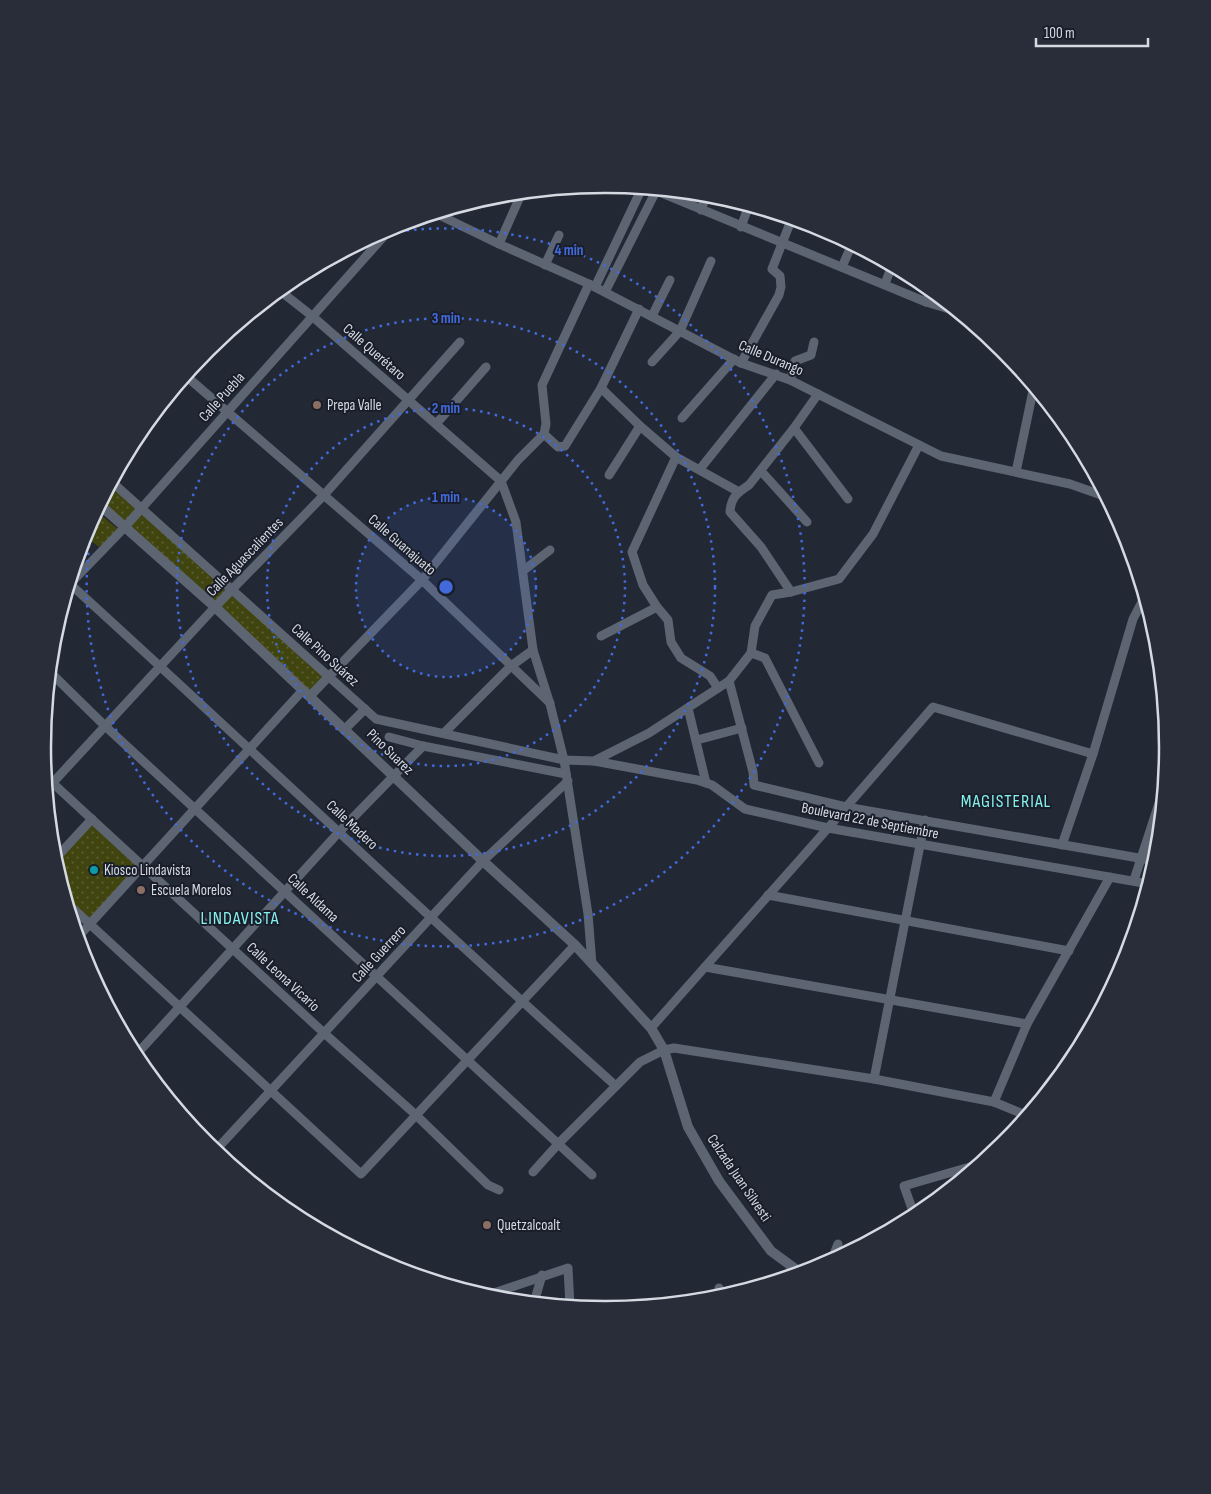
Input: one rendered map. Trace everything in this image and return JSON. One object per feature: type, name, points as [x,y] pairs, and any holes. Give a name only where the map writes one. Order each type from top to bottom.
[{"type":"street","points":[[83,931],[249,748],[306,693],[328,676],[422,580],[518,460],[544,434],[546,424],[542,385],[639,194]]},
{"type":"street","points":[[605,292],[652,195]]},
{"type":"street","points":[[671,196],[926,302],[943,307]]},
{"type":"street","points":[[499,244],[519,200]]},
{"type":"street","points":[[701,210],[704,201]]},
{"type":"street","points":[[741,226],[747,211]]},
{"type":"street","name":"Calle Durango","points":[[444,217],[592,285],[738,361],[790,380],[940,456],[1070,484],[1099,494]]},
{"type":"street","points":[[682,418],[738,361],[779,295],[781,287],[780,276],[772,269],[790,224]]},
{"type":"street","points":[[545,264],[558,235]]},
{"type":"street","name":"Calle Puebla","points":[[79,574],[124,528],[379,241]]},
{"type":"street","points":[[842,267],[850,249]]},
{"type":"street","points":[[652,362],[680,330],[711,261]]},
{"type":"street","points":[[884,284],[889,271]]},
{"type":"street","points":[[652,316],[670,280]]},
{"type":"street","name":"Calle Querétaro","points":[[285,295],[312,316],[501,481],[516,522],[524,570],[533,650],[550,704]]},
{"type":"street","points":[[926,302],[928,297]]},
{"type":"street","points":[[544,434],[558,447],[565,446],[601,388],[639,309]]},
{"type":"street","name":"Calle Aguascalientes","points":[[52,784],[215,608],[324,495],[460,342]]},
{"type":"street","points":[[790,380],[795,361],[811,355],[814,342]]},
{"type":"street","points":[[436,424],[486,367]]},
{"type":"street","points":[[700,469],[776,374]]},
{"type":"street","name":"Calle Guanajuato","points":[[191,380],[422,580],[550,704]]},
{"type":"street","points":[[601,388],[640,426],[676,457],[739,492]]},
{"type":"street","points":[[791,592],[760,547],[730,512],[730,502],[761,471],[818,394]]},
{"type":"street","points":[[1016,472],[1032,394]]},
{"type":"street","points":[[609,476],[640,426]]},
{"type":"street","points":[[794,428],[848,499]]},
{"type":"street","points":[[564,760],[594,761],[649,733],[729,681],[751,652],[755,626],[772,595],[839,579],[873,534],[919,445]]},
{"type":"street","points":[[676,457],[632,552],[643,585],[668,620],[670,642],[681,658],[710,676],[718,688]]},
{"type":"street","points":[[761,471],[807,522]]},
{"type":"street","name":"Calle Pino Suárez","points":[[117,486],[376,719],[564,760]]},
{"type":"street","name":"Pino Suarez","points":[[105,509],[215,608],[574,945],[651,1028]]},
{"type":"street","points":[[524,570],[550,550]]},
{"type":"street","name":"Calle Madero","points":[[75,588],[161,666],[522,1002],[616,1086]]},
{"type":"street","points":[[1062,845],[1093,754],[1133,619],[1141,604]]},
{"type":"street","points":[[601,636],[657,607]]},
{"type":"street","points":[[444,733],[511,666],[533,650]]},
{"type":"street","points":[[751,652],[765,658],[819,764]]},
{"type":"street","name":"Calle Aldama","points":[[56,678],[105,726],[592,1174]]},
{"type":"street","points":[[697,740],[742,728],[729,681]]},
{"type":"street","points":[[550,704],[567,777],[588,914],[592,964]]},
{"type":"street","points":[[651,1028],[933,707],[1093,754]]},
{"type":"street","points":[[688,708],[706,783]]},
{"type":"street","points":[[345,729],[365,709]]},
{"type":"street","name":"Boulevard 22 de Septiembre","points":[[742,728],[754,772],[754,785],[846,807],[1148,859]]},
{"type":"street","points":[[389,737],[567,777]]},
{"type":"street","points":[[141,1049],[339,832],[423,746]]},
{"type":"street","name":"Boulevard 22 de Septiembre","points":[[594,761],[696,780],[712,785],[745,809],[828,828],[920,846],[1143,882]]},
{"type":"street","name":"Calle Guerrero","points":[[220,1145],[483,861],[567,777]]},
{"type":"street","name":"Calle Leona Vicario","points":[[53,788],[92,819],[324,1034],[416,1115],[488,1186],[499,1190]]},
{"type":"street","points":[[1134,880],[1155,815]]},
{"type":"street","points":[[61,852],[92,819]]},
{"type":"street","points":[[874,1080],[924,820]]},
{"type":"street","points":[[994,1102],[1027,1024],[1110,877]]},
{"type":"street","points":[[768,895],[1069,951]]},
{"type":"street","points":[[77,912],[361,1174],[574,945]]},
{"type":"street","points":[[705,967],[1027,1024]]},
{"type":"street","name":"Calzada Juan Silvesti","points":[[651,1028],[664,1050],[688,1127],[719,1181],[770,1251],[794,1268]]},
{"type":"street","points":[[533,1172],[559,1143],[640,1062],[664,1050],[674,1048],[874,1080],[994,1102],[1021,1113]]},
{"type":"street","points":[[912,1209],[904,1186],[966,1168]]},
{"type":"street","points":[[835,1251],[838,1244]]},
{"type":"street","points":[[500,1292],[568,1268],[570,1300]]},
{"type":"street","points":[[536,1297],[542,1276]]},
{"type":"green space","points":[[117,486],[328,676],[310,696],[105,509]]},
{"type":"green space","points":[[102,516],[119,530],[99,547],[91,541]]},
{"type":"green space","points":[[92,819],[141,865],[89,923],[77,911],[61,852]]},
{"type":"place","name":"Prepa Valle","points":[[317,405]]},
{"type":"place","name":"Kiosco Lindavista","points":[[94,870]]},
{"type":"place","name":"Escuela Morelos","points":[[141,890]]},
{"type":"place","name":"Quetzalcoalt","points":[[487,1225]]},
{"type":"district","name":"MAGISTERIAL","points":[[1006,801]]},
{"type":"district","name":"LINDAVISTA","points":[[240,918]]}]
